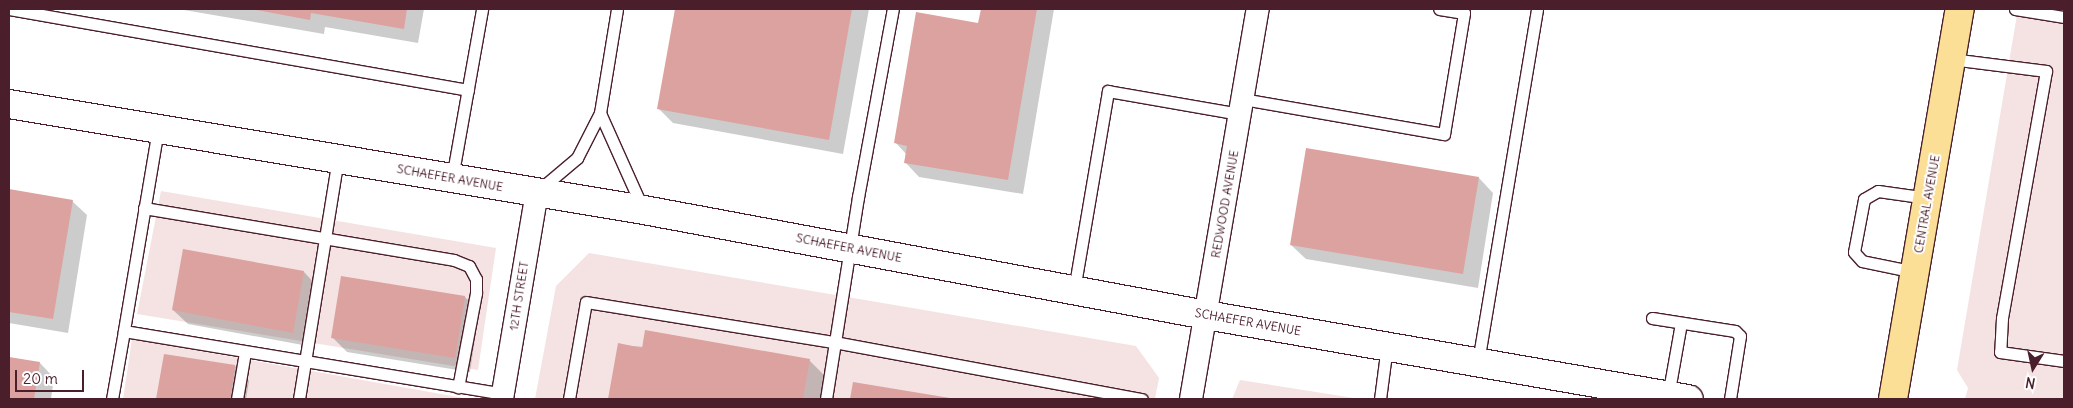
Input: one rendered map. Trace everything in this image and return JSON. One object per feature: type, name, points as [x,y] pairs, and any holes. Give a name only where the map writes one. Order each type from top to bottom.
[{"type":"main road","name":"CENTRAL AVENUE","points":[[1894,399],[1960,9]]},
{"type":"street","name":"REDWOOD AVENUE","points":[[1191,399],[1258,9]]},
{"type":"street","name":"SCHAEFER AVENUE","points":[[9,104],[644,210],[1206,315],[1478,362],[1626,394],[1679,398]]},
{"type":"street","name":"12TH STREET","points":[[503,397],[536,192]]},
{"type":"lane","points":[[9,9],[468,90]]},
{"type":"lane","points":[[452,178],[482,9]]},
{"type":"lane","points":[[536,192],[577,158],[600,113],[617,9]]},
{"type":"lane","points":[[826,399],[850,248],[893,9]]},
{"type":"lane","points":[[1074,290],[1108,91],[1242,106],[1444,134],[1464,13],[1439,9]]},
{"type":"lane","points":[[1478,362],[1537,9]]},
{"type":"lane","points":[[2015,9],[2064,17]]},
{"type":"lane","points":[[1951,59],[2046,71],[2002,318],[2000,352],[2064,361]]},
{"type":"lane","points":[[600,113],[644,210]]},
{"type":"lane","points":[[112,399],[158,129]]},
{"type":"lane","points":[[299,399],[338,159]]},
{"type":"lane","points":[[1915,272],[1862,262],[1854,252],[1864,198],[1878,191],[1928,198]]},
{"type":"lane","points":[[144,208],[454,260],[469,266],[476,279],[476,293],[458,387]]},
{"type":"lane","points":[[569,399],[586,302],[834,342],[1142,399]]},
{"type":"lane","points":[[1652,318],[1735,331],[1740,336],[1730,399]]},
{"type":"lane","points":[[1679,398],[1681,323]]},
{"type":"lane","points":[[124,331],[458,387],[503,397]]},
{"type":"lane","points":[[1380,399],[1387,346]]},
{"type":"lane","points":[[237,399],[246,352]]},
{"type":"shaded area","points":[[2018,9],[2064,9],[2064,399],[1965,399],[1968,388],[1957,370]]},
{"type":"shaded area","points":[[161,191],[496,248],[478,370],[137,314]]},
{"type":"shaded area","points":[[589,253],[1136,346],[1159,378],[1155,399],[535,399],[556,286]]},
{"type":"shaded area","points":[[132,339],[469,399],[123,399]]},
{"type":"shaded area","points":[[1240,380],[1360,399],[1232,399]]},
{"type":"building","points":[[252,9],[407,9],[404,29],[311,13],[310,20]]},
{"type":"building","points":[[675,9],[852,9],[829,140],[657,109]]},
{"type":"building","points":[[981,9],[1037,9],[1008,180],[904,163],[907,146],[894,143],[916,12],[978,23]]},
{"type":"building","points":[[1306,148],[1479,177],[1463,274],[1290,245]]},
{"type":"building","points":[[9,189],[73,200],[53,319],[9,312]]},
{"type":"building","points":[[183,249],[304,271],[293,333],[172,310]]},
{"type":"building","points":[[341,276],[465,296],[455,358],[331,338]]},
{"type":"building","points":[[645,330],[810,359],[803,399],[608,399],[618,343],[642,348]]},
{"type":"building","points":[[164,354],[235,365],[230,399],[156,399]]},
{"type":"building","points":[[9,357],[40,362],[34,399],[9,399]]},
{"type":"building","points":[[853,382],[950,398],[950,399],[850,399]]}]
